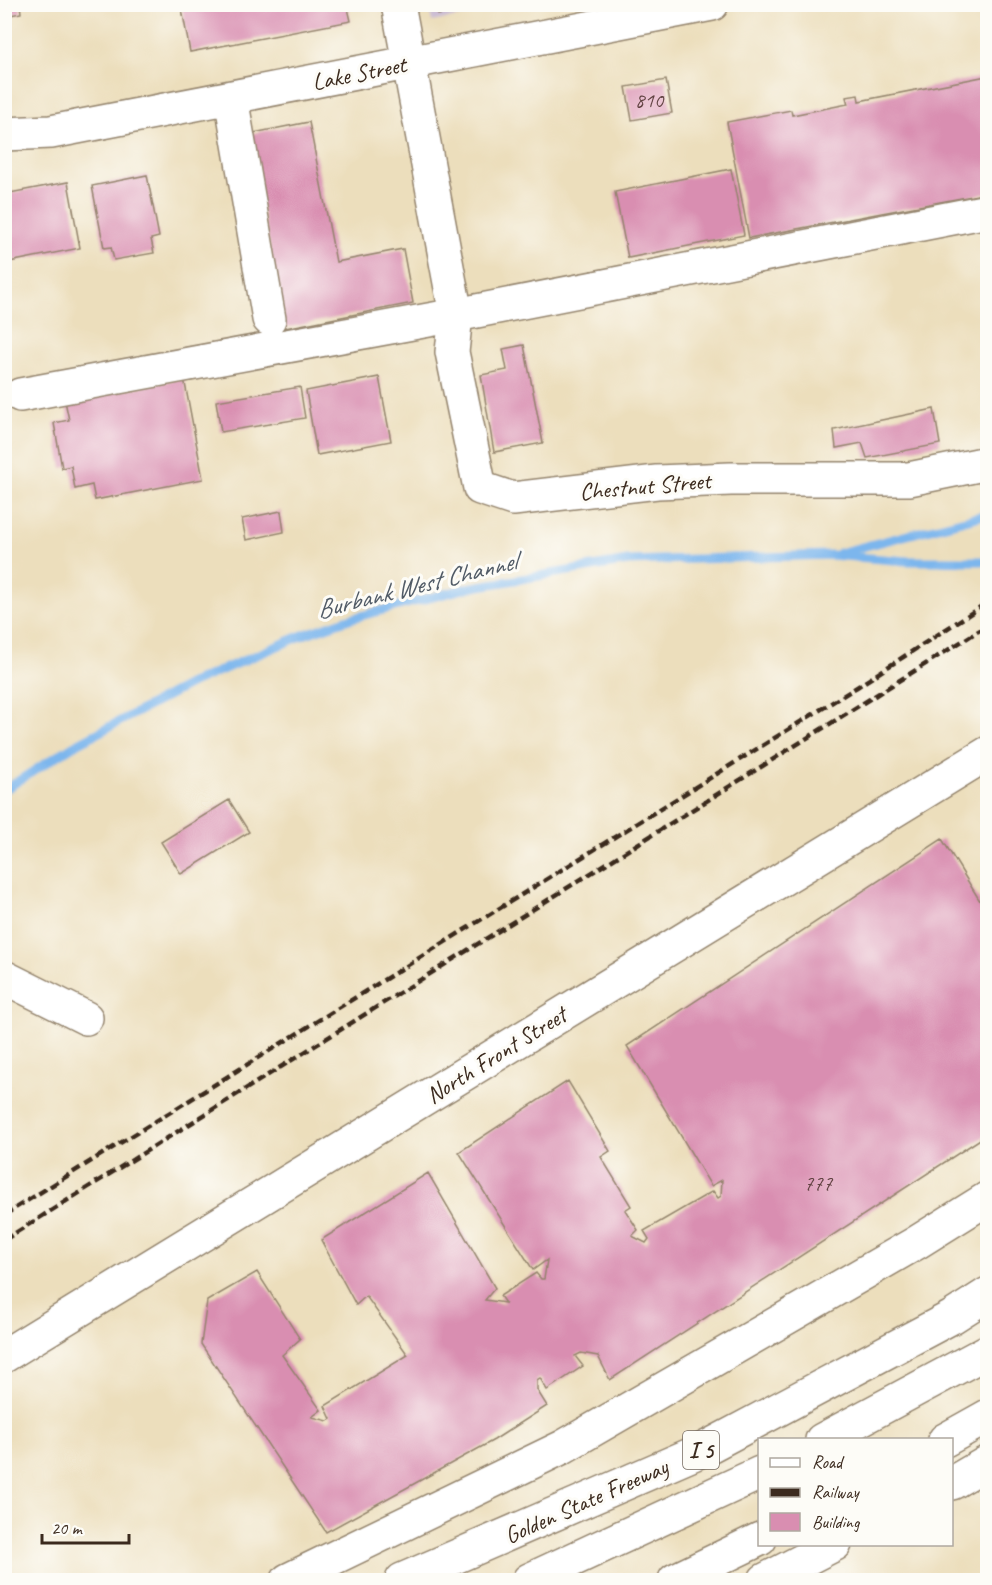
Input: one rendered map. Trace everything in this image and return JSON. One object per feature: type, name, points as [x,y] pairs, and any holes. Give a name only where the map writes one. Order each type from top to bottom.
[{"type":"main road","name":"Chestnut Street","points":[[398,4],[456,315],[452,352],[480,488],[513,499],[657,482],[909,479],[987,463]]},
{"type":"main road","name":"Lake Street","points":[[4,134],[51,132],[712,4]]},
{"type":"main road","points":[[231,97],[269,319]]},
{"type":"main road","points":[[20,395],[456,315],[987,212]]},
{"type":"main road","name":"North Front Street","points":[[4,1356],[987,753]]},
{"type":"main road","points":[[4,977],[86,1018]]},
{"type":"main road","points":[[288,1581],[563,1448],[916,1243],[987,1198]]},
{"type":"main road","name":"Golden State Freeway","points":[[402,1581],[702,1450],[952,1317],[987,1294]]},
{"type":"main road","points":[[826,1438],[987,1351]]},
{"type":"main road","points":[[948,1438],[987,1416]]},
{"type":"main road","points":[[953,1482],[987,1462]]},
{"type":"main road","points":[[529,1581],[758,1473]]},
{"type":"main road","points":[[675,1581],[758,1540]]},
{"type":"main road","points":[[765,1581],[833,1546]]},
{"type":"shaded area","points":[[429,4],[520,5],[432,22]]},
{"type":"building","points":[[5,4],[20,4],[21,13],[5,16]]},
{"type":"building","points":[[181,4],[347,4],[351,21],[190,52]]},
{"type":"building","points":[[436,4],[488,4],[488,6],[438,15]]},
{"type":"building","points":[[987,76],[988,193],[749,238],[727,122],[791,110],[792,115],[848,104],[846,97],[858,95],[859,101]]},
{"type":"building","points":[[666,80],[672,113],[632,120],[626,87]]},
{"type":"building","points":[[309,122],[336,262],[403,249],[413,303],[285,328],[248,134]]},
{"type":"building","points":[[731,169],[744,235],[628,258],[615,192]]},
{"type":"building","points":[[147,175],[159,237],[151,239],[154,253],[114,260],[111,247],[104,248],[92,186]]},
{"type":"building","points":[[68,182],[80,248],[4,263],[4,194]]},
{"type":"building","points":[[524,345],[543,443],[494,452],[481,375],[507,370],[503,349]]},
{"type":"building","points":[[379,377],[391,441],[317,455],[306,391]]},
{"type":"building","points":[[184,378],[203,479],[95,500],[92,485],[75,489],[71,466],[62,468],[54,423],[69,420],[65,401]]},
{"type":"building","points":[[300,387],[305,418],[221,432],[216,401]]},
{"type":"building","points":[[934,409],[940,444],[867,458],[862,443],[836,448],[834,430]]},
{"type":"building","points":[[281,511],[284,532],[246,540],[242,519]]},
{"type":"building","points":[[229,800],[249,832],[181,874],[161,842]]},
{"type":"building","points":[[942,839],[988,914],[988,1134],[610,1380],[598,1356],[581,1353],[575,1356],[583,1366],[547,1390],[540,1378],[537,1380],[537,1390],[547,1406],[494,1440],[326,1532],[201,1344],[207,1301],[257,1272],[300,1339],[282,1355],[321,1410],[312,1417],[328,1421],[331,1419],[325,1406],[408,1355],[366,1296],[356,1305],[321,1240],[428,1173],[495,1288],[485,1300],[505,1303],[500,1296],[536,1273],[544,1279],[547,1260],[533,1270],[459,1152],[568,1081],[610,1151],[601,1157],[631,1206],[625,1210],[638,1230],[632,1236],[646,1243],[649,1239],[644,1231],[713,1191],[718,1198],[721,1196],[722,1180],[711,1186],[627,1046]]},
{"type":"waterway","points":[[839,553],[988,514]]},
{"type":"waterway","name":"Burbank West Channel","points":[[4,790],[73,746],[194,682],[303,635],[349,619],[467,588],[628,561],[831,555],[907,561],[983,561]]},
{"type":"railway","points":[[4,1215],[857,687],[988,602]]},
{"type":"railway","points":[[4,1240],[988,625]]}]
